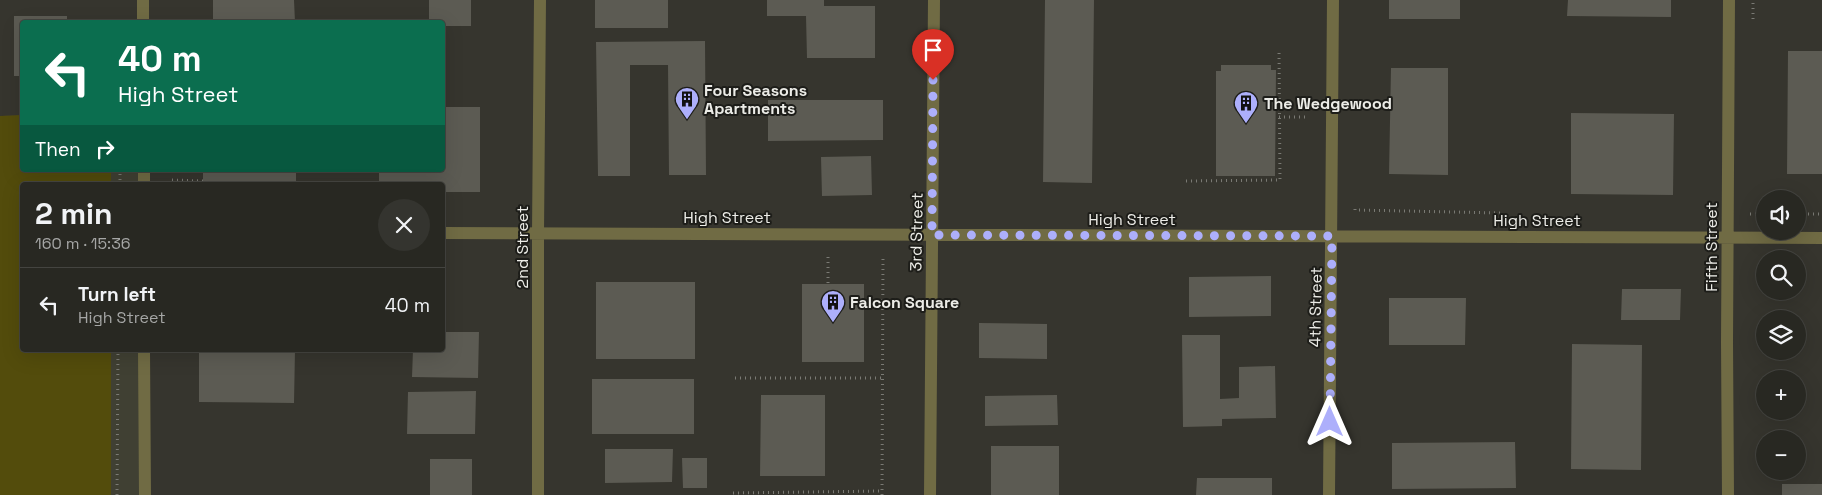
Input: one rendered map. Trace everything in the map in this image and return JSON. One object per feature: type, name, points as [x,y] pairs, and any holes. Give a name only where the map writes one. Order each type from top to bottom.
[{"type":"street","points":[[143,0],[143,20]]},
{"type":"street","name":"2nd Street","points":[[538,495],[540,0]]},
{"type":"street","name":"3rd Street","points":[[930,495],[934,0]]},
{"type":"street","name":"4th Street","points":[[1330,495],[1333,0]]},
{"type":"street","name":"Fifth Street","points":[[1728,495],[1727,238],[1730,0]]},
{"type":"street","name":"High Street","points":[[445,233],[1822,238]]},
{"type":"street","points":[[144,352],[145,495]]},
{"type":"path","points":[[1186,180],[1280,180],[1279,51]]},
{"type":"path","points":[[1279,117],[1308,117]]},
{"type":"path","points":[[172,180],[203,181]]},
{"type":"path","points":[[1355,210],[1512,213]]},
{"type":"path","points":[[1748,214],[1756,214]]},
{"type":"path","points":[[1806,214],[1822,214]]},
{"type":"path","points":[[828,257],[828,283]]},
{"type":"path","points":[[733,493],[882,493],[884,258]]},
{"type":"path","points":[[117,495],[118,352]]},
{"type":"path","points":[[735,378],[883,378]]},
{"type":"shaded area","points":[[20,115],[20,172],[144,172],[144,182],[20,182],[20,352],[144,352],[145,495],[0,495],[0,116]]},
{"type":"shaded area","points":[[20,115],[20,172],[111,172],[111,182],[20,182],[20,352],[111,352],[111,495],[0,495],[0,116]]},
{"type":"building","points":[[213,0],[294,0],[295,20],[213,20]]},
{"type":"building","points":[[429,0],[471,0],[471,26],[445,26],[445,20],[429,20]]},
{"type":"building","points":[[595,0],[668,0],[668,28],[595,28]]},
{"type":"building","points":[[767,0],[824,0],[824,6],[875,6],[875,58],[807,58],[806,16],[767,16]]},
{"type":"building","points":[[1045,0],[1094,0],[1092,183],[1043,182]]},
{"type":"building","points":[[1389,0],[1460,0],[1460,19],[1389,19]]},
{"type":"building","points":[[1568,0],[1671,0],[1671,17],[1567,16]]},
{"type":"building","points":[[14,16],[67,16],[67,20],[20,20],[20,76],[14,76]]},
{"type":"building","name":"Four Seasons Apartments","points":[[705,41],[706,175],[669,175],[668,65],[630,65],[630,176],[598,176],[596,42]]},
{"type":"building","points":[[1788,51],[1822,51],[1822,174],[1787,174]]},
{"type":"building","name":"The Wedgewood","points":[[1221,65],[1271,65],[1271,70],[1276,70],[1275,176],[1216,176],[1216,71],[1221,71]]},
{"type":"building","points":[[1391,68],[1448,68],[1448,175],[1389,174]]},
{"type":"building","points":[[768,100],[883,100],[883,140],[768,141]]},
{"type":"building","points":[[445,107],[480,107],[480,192],[445,192],[445,182],[379,182],[379,172],[445,172]]},
{"type":"building","points":[[1571,113],[1674,114],[1673,195],[1571,194]]},
{"type":"building","points":[[871,156],[872,195],[822,196],[821,157]]},
{"type":"building","points":[[203,172],[296,172],[296,182],[203,182]]},
{"type":"building","points":[[1271,276],[1271,316],[1189,317],[1189,277]]},
{"type":"building","points":[[596,282],[695,282],[695,359],[596,359]]},
{"type":"building","name":"Falcon Square","points":[[802,284],[864,284],[864,362],[802,362]]},
{"type":"building","points":[[1622,289],[1681,289],[1680,320],[1621,320]]},
{"type":"building","points":[[1389,298],[1466,298],[1465,345],[1389,345]]},
{"type":"building","points":[[979,323],[1047,324],[1047,359],[979,358]]},
{"type":"building","points":[[445,332],[479,332],[478,378],[412,377],[413,352],[445,352]]},
{"type":"building","points":[[1182,335],[1220,335],[1220,399],[1239,398],[1239,367],[1275,366],[1276,418],[1222,419],[1222,426],[1183,427]]},
{"type":"building","points":[[1572,344],[1642,345],[1641,470],[1571,469]]},
{"type":"building","points":[[199,352],[295,352],[294,403],[199,402]]},
{"type":"building","points":[[592,379],[694,379],[694,434],[592,434]]},
{"type":"building","points":[[476,391],[475,434],[407,434],[408,392]]},
{"type":"building","points":[[761,395],[825,395],[825,476],[760,476]]},
{"type":"building","points":[[1057,395],[1058,425],[985,426],[985,396]]},
{"type":"building","points":[[1515,442],[1516,488],[1392,489],[1392,443]]},
{"type":"building","points":[[991,446],[1059,446],[1059,495],[991,495]]},
{"type":"building","points":[[605,449],[673,449],[672,482],[605,483]]},
{"type":"building","points":[[682,458],[707,458],[707,488],[683,488]]},
{"type":"building","points":[[430,459],[472,459],[472,495],[430,495]]},
{"type":"building","points":[[1197,478],[1272,478],[1272,495],[1196,495]]},
{"type":"building","points":[[1782,484],[1822,484],[1822,495],[1782,495]]},
{"type":"place","name":"Four Seasons Apartments","points":[[687,120]]},
{"type":"place","name":"The Wedgewood","points":[[1246,124]]},
{"type":"place","name":"Falcon Square","points":[[833,323]]},
{"type":"route","points":[[933,80],[932,235],[1332,236],[1330,422]]}]
